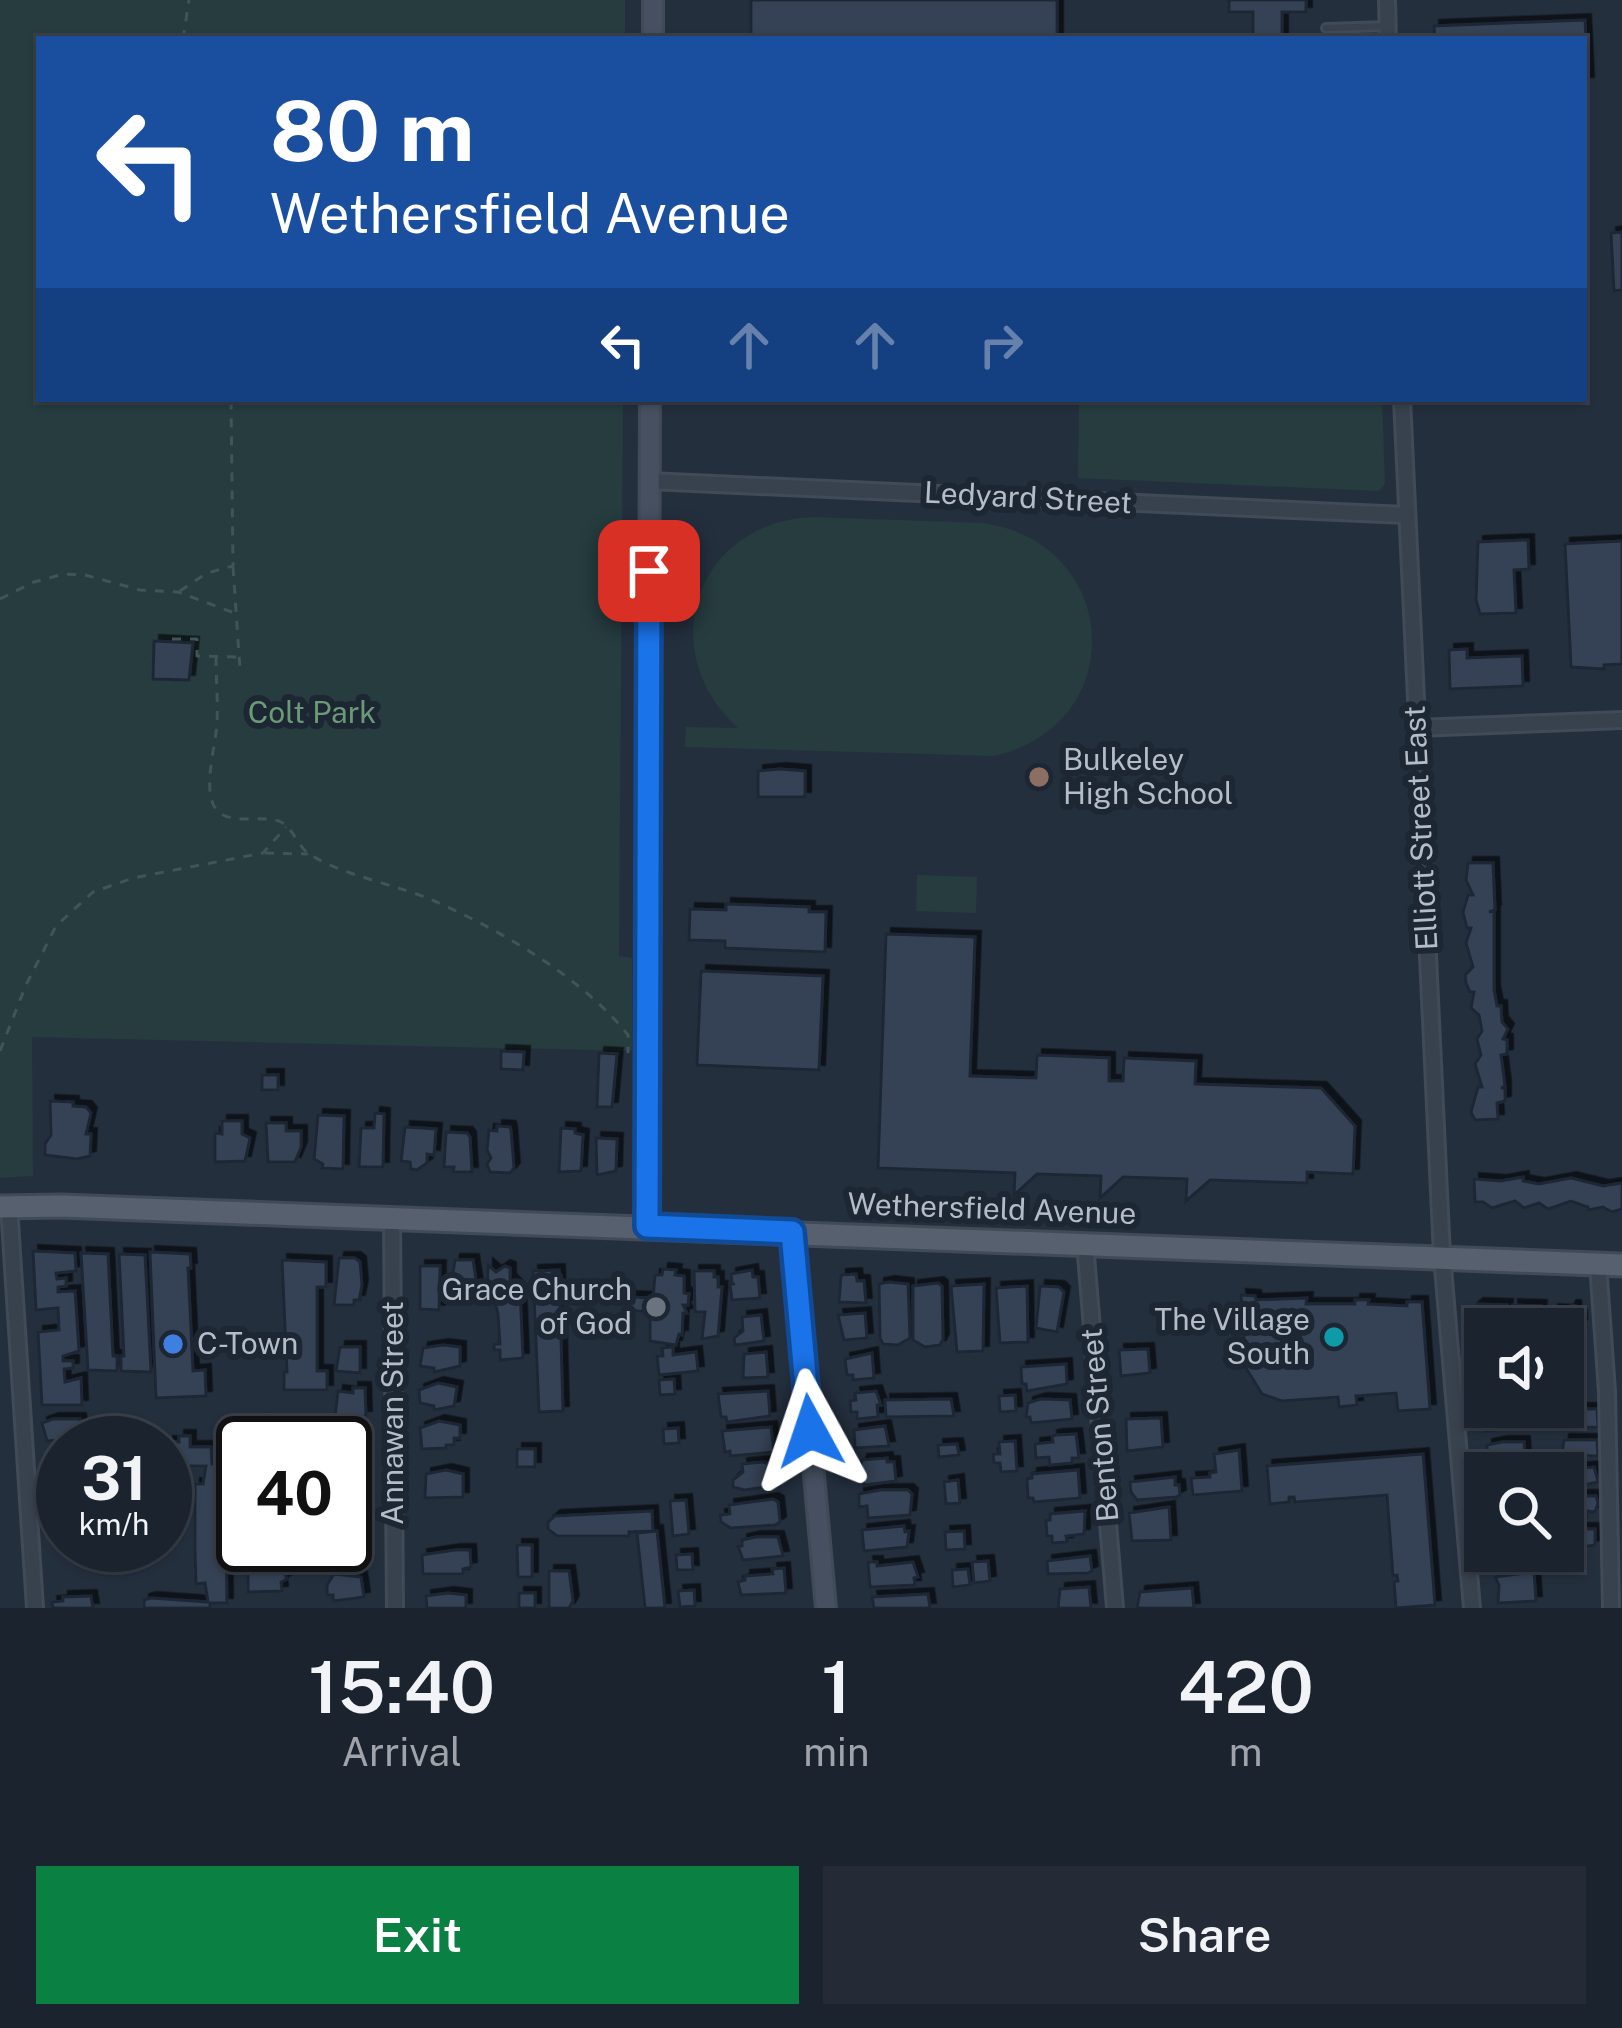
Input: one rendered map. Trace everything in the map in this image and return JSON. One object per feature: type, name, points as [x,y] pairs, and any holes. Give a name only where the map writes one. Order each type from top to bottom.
[{"type":"main road","name":"Wethersfield Avenue","points":[[4,1207],[647,1226],[1622,1265]]},
{"type":"street","points":[[653,0],[653,36]]},
{"type":"street","points":[[1387,0],[1388,33]]},
{"type":"street","points":[[647,1226],[650,402]]},
{"type":"street","name":"Elliott Street East","points":[[1402,402],[1442,1256],[1472,1608]]},
{"type":"street","name":"Ledyard Street","points":[[650,481],[1406,515]]},
{"type":"street","points":[[1416,728],[1622,720]]},
{"type":"street","points":[[4,1207],[35,1608]]},
{"type":"street","name":"Annawan Street","points":[[392,1218],[394,1608]]},
{"type":"street","points":[[792,1232],[826,1608]]},
{"type":"street","name":"Benton Street","points":[[1085,1243],[1115,1608]]},
{"type":"street","points":[[1598,1264],[1607,1391],[1611,1608]]},
{"type":"lane","points":[[1326,28],[1388,33]]},
{"type":"path","points":[[183,36],[189,0]]},
{"type":"path","points":[[231,402],[240,669]]},
{"type":"path","points":[[178,592],[207,573],[233,566]]},
{"type":"path","points":[[0,598],[34,582],[85,574],[140,590],[178,592],[237,614]]},
{"type":"path","points":[[172,639],[197,639],[197,656],[240,657]]},
{"type":"path","points":[[216,657],[213,803],[230,818],[274,819],[287,826],[308,854]]},
{"type":"path","points":[[263,853],[287,826]]},
{"type":"path","points":[[0,1051],[56,926],[94,892],[133,878],[263,853],[308,854],[435,902],[552,966],[613,1016],[628,1035],[628,1053]]},
{"type":"green space","name":"Colt Park","points":[[0,0],[625,0],[625,36],[36,36],[36,402],[623,402],[619,956],[632,958],[632,1051],[32,1037],[33,1176],[0,1178]]},
{"type":"green space","points":[[1079,402],[1382,402],[1385,484],[1379,491],[1078,478]]},
{"type":"green space","points":[[812,517],[983,523],[1029,537],[1063,563],[1084,597],[1092,635],[1087,674],[1070,709],[1039,738],[994,756],[685,747],[686,727],[738,728],[712,697],[697,663],[693,629],[699,596],[715,566],[739,542],[772,525]]},
{"type":"green space","points":[[917,875],[977,877],[976,913],[916,911]]},
{"type":"building","points":[[751,0],[1057,0],[1057,36],[751,36]]},
{"type":"building","points":[[1229,0],[1306,0],[1306,12],[1282,12],[1282,36],[1253,36],[1253,12],[1229,12]]},
{"type":"building","points":[[1585,20],[1586,36],[1435,36],[1434,26]]},
{"type":"building","points":[[1622,232],[1622,290],[1614,291],[1611,233]]},
{"type":"building","points":[[1528,540],[1529,569],[1514,570],[1516,613],[1480,614],[1476,600],[1478,542]]},
{"type":"building","points":[[1622,541],[1622,664],[1604,665],[1604,669],[1571,667],[1565,544]]},
{"type":"building","points":[[154,641],[193,643],[189,680],[153,679]]},
{"type":"building","points":[[1467,649],[1467,658],[1522,656],[1523,686],[1450,689],[1449,650]]},
{"type":"building","points":[[758,771],[805,771],[805,797],[758,797]]},
{"type":"building","points":[[1468,863],[1493,863],[1495,910],[1489,912],[1494,911],[1494,990],[1508,1029],[1503,1039],[1507,1040],[1507,1054],[1501,1055],[1505,1101],[1497,1103],[1498,1119],[1475,1120],[1471,1112],[1478,1087],[1482,1087],[1475,1064],[1481,1055],[1477,1039],[1482,1031],[1479,1015],[1471,1008],[1474,992],[1465,975],[1473,967],[1466,943],[1471,928],[1463,912],[1468,895],[1473,895],[1466,880]]},
{"type":"building","points":[[726,904],[809,907],[809,912],[826,912],[825,952],[725,948],[725,941],[689,940],[690,909],[726,910]]},
{"type":"building","points":[[886,934],[975,937],[970,1076],[1036,1078],[1037,1055],[1109,1058],[1109,1081],[1123,1081],[1124,1058],[1196,1061],[1195,1084],[1321,1088],[1355,1126],[1353,1174],[1307,1172],[1307,1183],[1210,1180],[1186,1201],[1187,1179],[1123,1177],[1100,1198],[1101,1176],[1037,1174],[1014,1195],[1015,1173],[878,1168]]},
{"type":"building","points":[[701,971],[823,976],[819,1070],[697,1065]]},
{"type":"building","points":[[501,1051],[524,1052],[523,1070],[501,1069]]},
{"type":"building","points":[[599,1053],[617,1054],[612,1107],[597,1107]]},
{"type":"building","points":[[262,1075],[278,1075],[278,1090],[262,1090]]},
{"type":"building","points":[[50,1101],[73,1102],[91,1113],[86,1134],[91,1134],[90,1156],[45,1155],[51,1135]]},
{"type":"building","points":[[375,1113],[384,1114],[383,1167],[359,1167],[361,1128],[374,1128]]},
{"type":"building","points":[[318,1115],[344,1116],[343,1169],[322,1168],[314,1159]]},
{"type":"building","points":[[222,1121],[242,1121],[242,1134],[250,1138],[245,1161],[215,1162],[215,1133],[222,1134]]},
{"type":"building","points":[[266,1123],[286,1123],[286,1131],[301,1131],[295,1162],[268,1162]]},
{"type":"building","points":[[497,1126],[510,1127],[514,1168],[510,1173],[490,1172],[487,1164],[491,1158],[489,1130],[497,1131]]},
{"type":"building","points":[[405,1127],[436,1129],[434,1155],[427,1154],[427,1163],[417,1170],[401,1161]]},
{"type":"building","points":[[561,1128],[583,1135],[581,1171],[559,1172]]},
{"type":"building","points":[[446,1132],[470,1137],[472,1172],[444,1167]]},
{"type":"building","points":[[596,1138],[617,1139],[616,1171],[597,1175]]},
{"type":"building","points":[[1523,1177],[1523,1181],[1539,1184],[1571,1178],[1603,1186],[1622,1183],[1622,1209],[1588,1210],[1571,1201],[1548,1209],[1539,1203],[1524,1208],[1515,1201],[1492,1208],[1475,1202],[1474,1179]]},
{"type":"building","points":[[33,1251],[75,1253],[76,1271],[56,1273],[57,1279],[66,1278],[66,1286],[58,1287],[58,1292],[75,1291],[79,1351],[63,1356],[63,1361],[73,1361],[73,1368],[64,1369],[65,1382],[81,1378],[82,1405],[42,1405],[38,1332],[59,1330],[58,1308],[36,1310]]},
{"type":"building","name":"C-Town","points":[[150,1252],[190,1254],[193,1371],[205,1370],[206,1396],[156,1398]]},
{"type":"building","points":[[81,1253],[108,1254],[117,1371],[88,1370]]},
{"type":"building","points":[[119,1254],[145,1255],[151,1372],[121,1371]]},
{"type":"building","points":[[339,1258],[360,1262],[362,1285],[354,1305],[334,1305]]},
{"type":"building","points":[[282,1260],[326,1262],[326,1287],[317,1287],[317,1371],[327,1371],[327,1390],[284,1390]]},
{"type":"building","points":[[455,1260],[473,1260],[477,1286],[469,1302],[453,1298],[450,1292]]},
{"type":"building","points":[[488,1265],[496,1272],[510,1268],[510,1279],[520,1290],[523,1358],[500,1360],[500,1350],[494,1350],[494,1344],[500,1344],[498,1314],[495,1302],[487,1302]]},
{"type":"building","points":[[420,1266],[440,1266],[439,1310],[420,1309]]},
{"type":"building","name":"Grace Church of God","points":[[663,1269],[684,1276],[684,1293],[689,1294],[676,1345],[650,1341],[650,1312],[628,1310],[629,1297],[653,1298],[655,1275],[662,1275]]},
{"type":"building","points":[[559,1270],[563,1411],[539,1412],[533,1271]]},
{"type":"building","points":[[752,1270],[753,1277],[758,1277],[760,1298],[732,1300],[731,1274]]},
{"type":"building","points":[[694,1271],[714,1271],[722,1287],[718,1336],[702,1339],[705,1312],[695,1312]]},
{"type":"building","points":[[856,1274],[857,1281],[864,1281],[866,1303],[839,1302],[841,1275]]},
{"type":"building","points":[[879,1284],[908,1284],[910,1338],[898,1345],[883,1344],[880,1338]]},
{"type":"building","points":[[984,1284],[983,1351],[957,1352],[951,1286]]},
{"type":"building","points":[[913,1286],[942,1286],[943,1339],[940,1345],[925,1347],[913,1340]]},
{"type":"building","points":[[1027,1286],[1028,1342],[1000,1343],[996,1288]]},
{"type":"building","points":[[1040,1286],[1059,1287],[1064,1292],[1057,1332],[1036,1328]]},
{"type":"building","name":"The Village South","points":[[1241,1295],[1256,1300],[1307,1298],[1306,1304],[1369,1300],[1368,1304],[1407,1306],[1407,1302],[1422,1302],[1430,1409],[1398,1411],[1396,1393],[1356,1396],[1357,1405],[1339,1407],[1338,1397],[1282,1401],[1262,1394],[1246,1368]]},
{"type":"building","points":[[1478,1304],[1507,1305],[1507,1308],[1473,1308]]},
{"type":"building","points":[[865,1313],[867,1338],[844,1340],[838,1315]]},
{"type":"building","points":[[761,1315],[764,1341],[735,1345],[734,1338],[743,1331],[742,1317]]},
{"type":"building","points":[[340,1347],[360,1347],[360,1373],[336,1371]]},
{"type":"building","points":[[460,1347],[460,1366],[434,1372],[434,1368],[420,1366],[423,1348]]},
{"type":"building","points":[[673,1347],[673,1355],[696,1352],[698,1371],[659,1375],[657,1356],[663,1356],[662,1348]]},
{"type":"building","points":[[1148,1349],[1150,1373],[1121,1376],[1119,1350]]},
{"type":"building","points":[[766,1352],[768,1377],[743,1378],[744,1354]]},
{"type":"building","points":[[872,1353],[874,1378],[853,1380],[853,1375],[847,1375],[845,1359]]},
{"type":"building","points":[[1066,1364],[1067,1384],[1027,1391],[1022,1384],[1021,1367]]},
{"type":"building","points":[[674,1379],[675,1394],[660,1395],[659,1380]]},
{"type":"building","points":[[438,1383],[457,1387],[454,1406],[434,1410],[420,1403],[419,1390]]},
{"type":"building","points":[[353,1388],[365,1388],[366,1416],[335,1416],[338,1391],[353,1393]]},
{"type":"building","points":[[768,1391],[770,1416],[727,1422],[721,1417],[718,1394]]},
{"type":"building","points":[[876,1391],[881,1405],[877,1405],[878,1417],[857,1419],[850,1401],[856,1400],[855,1393]]},
{"type":"building","points":[[1015,1395],[1016,1411],[1000,1412],[999,1396]]},
{"type":"building","points":[[951,1399],[954,1416],[886,1417],[885,1400]]},
{"type":"building","points":[[1070,1400],[1072,1419],[1031,1423],[1026,1417],[1028,1403]]},
{"type":"building","points":[[1584,1409],[1597,1409],[1598,1427],[1584,1427]]},
{"type":"building","points":[[1161,1418],[1163,1447],[1127,1451],[1126,1419]]},
{"type":"building","points":[[439,1421],[460,1425],[460,1438],[446,1448],[422,1449],[420,1428]]},
{"type":"building","points":[[885,1426],[889,1446],[855,1448],[854,1430]]},
{"type":"building","points":[[771,1427],[774,1452],[730,1456],[730,1451],[725,1452],[722,1431]]},
{"type":"building","points":[[678,1428],[679,1443],[664,1444],[663,1429]]},
{"type":"building","points":[[1076,1434],[1079,1458],[1072,1458],[1072,1463],[1050,1465],[1049,1457],[1036,1458],[1035,1444],[1053,1442],[1052,1436]]},
{"type":"building","points":[[1564,1440],[1597,1440],[1598,1456],[1562,1452]]},
{"type":"building","points":[[1015,1441],[1017,1471],[1001,1472],[993,1454],[1000,1454],[999,1442]]},
{"type":"building","points":[[1524,1442],[1524,1452],[1487,1452],[1487,1445]]},
{"type":"building","points":[[957,1444],[959,1455],[939,1457],[938,1445]]},
{"type":"building","points":[[192,1447],[211,1447],[212,1464],[216,1464],[216,1572],[227,1572],[227,1603],[210,1603],[210,1608],[144,1608],[144,1600],[151,1598],[208,1602],[205,1583],[196,1584],[195,1551],[195,1484],[203,1484],[206,1466],[192,1466]]},
{"type":"building","points":[[517,1449],[535,1449],[535,1467],[517,1467]]},
{"type":"building","points":[[1239,1450],[1242,1491],[1193,1495],[1191,1478],[1216,1472],[1214,1454]]},
{"type":"building","points":[[1423,1454],[1435,1605],[1396,1608],[1394,1582],[1398,1581],[1393,1576],[1387,1495],[1295,1502],[1289,1497],[1289,1502],[1270,1504],[1267,1466]]},
{"type":"building","points":[[862,1460],[894,1462],[896,1481],[864,1485],[863,1479],[857,1479]]},
{"type":"building","points":[[742,1464],[770,1464],[772,1486],[733,1487],[733,1480],[743,1472]]},
{"type":"building","points":[[1594,1467],[1598,1482],[1584,1485],[1584,1468]]},
{"type":"building","points":[[446,1470],[463,1474],[463,1497],[425,1498],[426,1474]]},
{"type":"building","points":[[1078,1470],[1080,1498],[1034,1502],[1028,1498],[1027,1479],[1032,1474]]},
{"type":"building","points":[[1175,1477],[1180,1495],[1176,1497],[1137,1500],[1131,1492],[1130,1482]]},
{"type":"building","points":[[958,1480],[960,1503],[946,1504],[944,1482]]},
{"type":"building","points":[[908,1490],[912,1494],[910,1515],[868,1518],[867,1506],[859,1507],[859,1494]]},
{"type":"building","points":[[1584,1496],[1596,1496],[1595,1512],[1587,1511],[1587,1517]]},
{"type":"building","points":[[686,1500],[689,1534],[673,1536],[670,1501]]},
{"type":"building","points":[[778,1502],[780,1522],[775,1525],[731,1528],[721,1522],[720,1515],[730,1514],[729,1505]]},
{"type":"building","points":[[1169,1507],[1171,1540],[1132,1541],[1129,1513]]},
{"type":"building","points":[[652,1511],[653,1531],[629,1532],[629,1536],[557,1536],[548,1529],[555,1516]]},
{"type":"building","points":[[1085,1511],[1084,1534],[1052,1543],[1052,1536],[1047,1536],[1050,1514]]},
{"type":"building","points":[[904,1526],[909,1531],[907,1547],[864,1551],[862,1530]]},
{"type":"building","points":[[1584,1529],[1595,1529],[1595,1545],[1584,1547]]},
{"type":"building","points":[[657,1531],[665,1608],[645,1608],[637,1533]]},
{"type":"building","points":[[964,1531],[965,1549],[946,1550],[945,1532]]},
{"type":"building","points":[[756,1537],[778,1537],[783,1556],[743,1560],[738,1546]]},
{"type":"building","points":[[517,1545],[532,1545],[532,1577],[518,1577]]},
{"type":"building","points":[[470,1550],[471,1567],[463,1569],[463,1574],[423,1574],[422,1555]]},
{"type":"building","points":[[692,1554],[693,1570],[677,1570],[676,1555]]},
{"type":"building","points":[[1090,1556],[1092,1571],[1088,1573],[1048,1574],[1047,1561]]},
{"type":"building","points":[[988,1561],[990,1581],[974,1583],[972,1562]]},
{"type":"building","points":[[868,1562],[877,1562],[877,1566],[913,1562],[918,1577],[915,1585],[870,1587]]},
{"type":"building","points":[[784,1568],[786,1593],[741,1595],[738,1582],[745,1576],[773,1574],[772,1569]]},
{"type":"building","points":[[968,1569],[970,1585],[953,1587],[952,1570]]},
{"type":"building","points":[[549,1571],[569,1571],[573,1601],[569,1608],[549,1608]]},
{"type":"building","points":[[248,1572],[284,1572],[287,1579],[281,1582],[282,1591],[248,1592]]},
{"type":"building","points":[[1534,1572],[1536,1601],[1498,1603],[1495,1577]]},
{"type":"building","points":[[334,1574],[361,1577],[364,1597],[333,1601],[327,1585]]},
{"type":"building","points":[[1089,1587],[1091,1608],[1058,1608],[1060,1589]]},
{"type":"building","points":[[1192,1588],[1194,1608],[1137,1608],[1140,1592]]},
{"type":"building","points":[[694,1590],[695,1606],[680,1607],[678,1591]]},
{"type":"building","points":[[519,1593],[535,1593],[535,1608],[519,1608]]},
{"type":"building","points":[[928,1594],[930,1608],[874,1608],[872,1597]]},
{"type":"building","points":[[466,1595],[466,1608],[427,1608],[426,1596]]},
{"type":"building","points":[[91,1596],[93,1608],[53,1608],[52,1602],[63,1601],[63,1597]]},
{"type":"place","name":"Bulkeley High School","points":[[1039,777]]},
{"type":"place","name":"Grace Church of God","points":[[656,1307]]},
{"type":"place","name":"The Village South","points":[[1334,1337]]},
{"type":"place","name":"C-Town","points":[[173,1344]]},
{"type":"route","points":[[649,571],[647,1226],[792,1232],[810,1431]]}]
